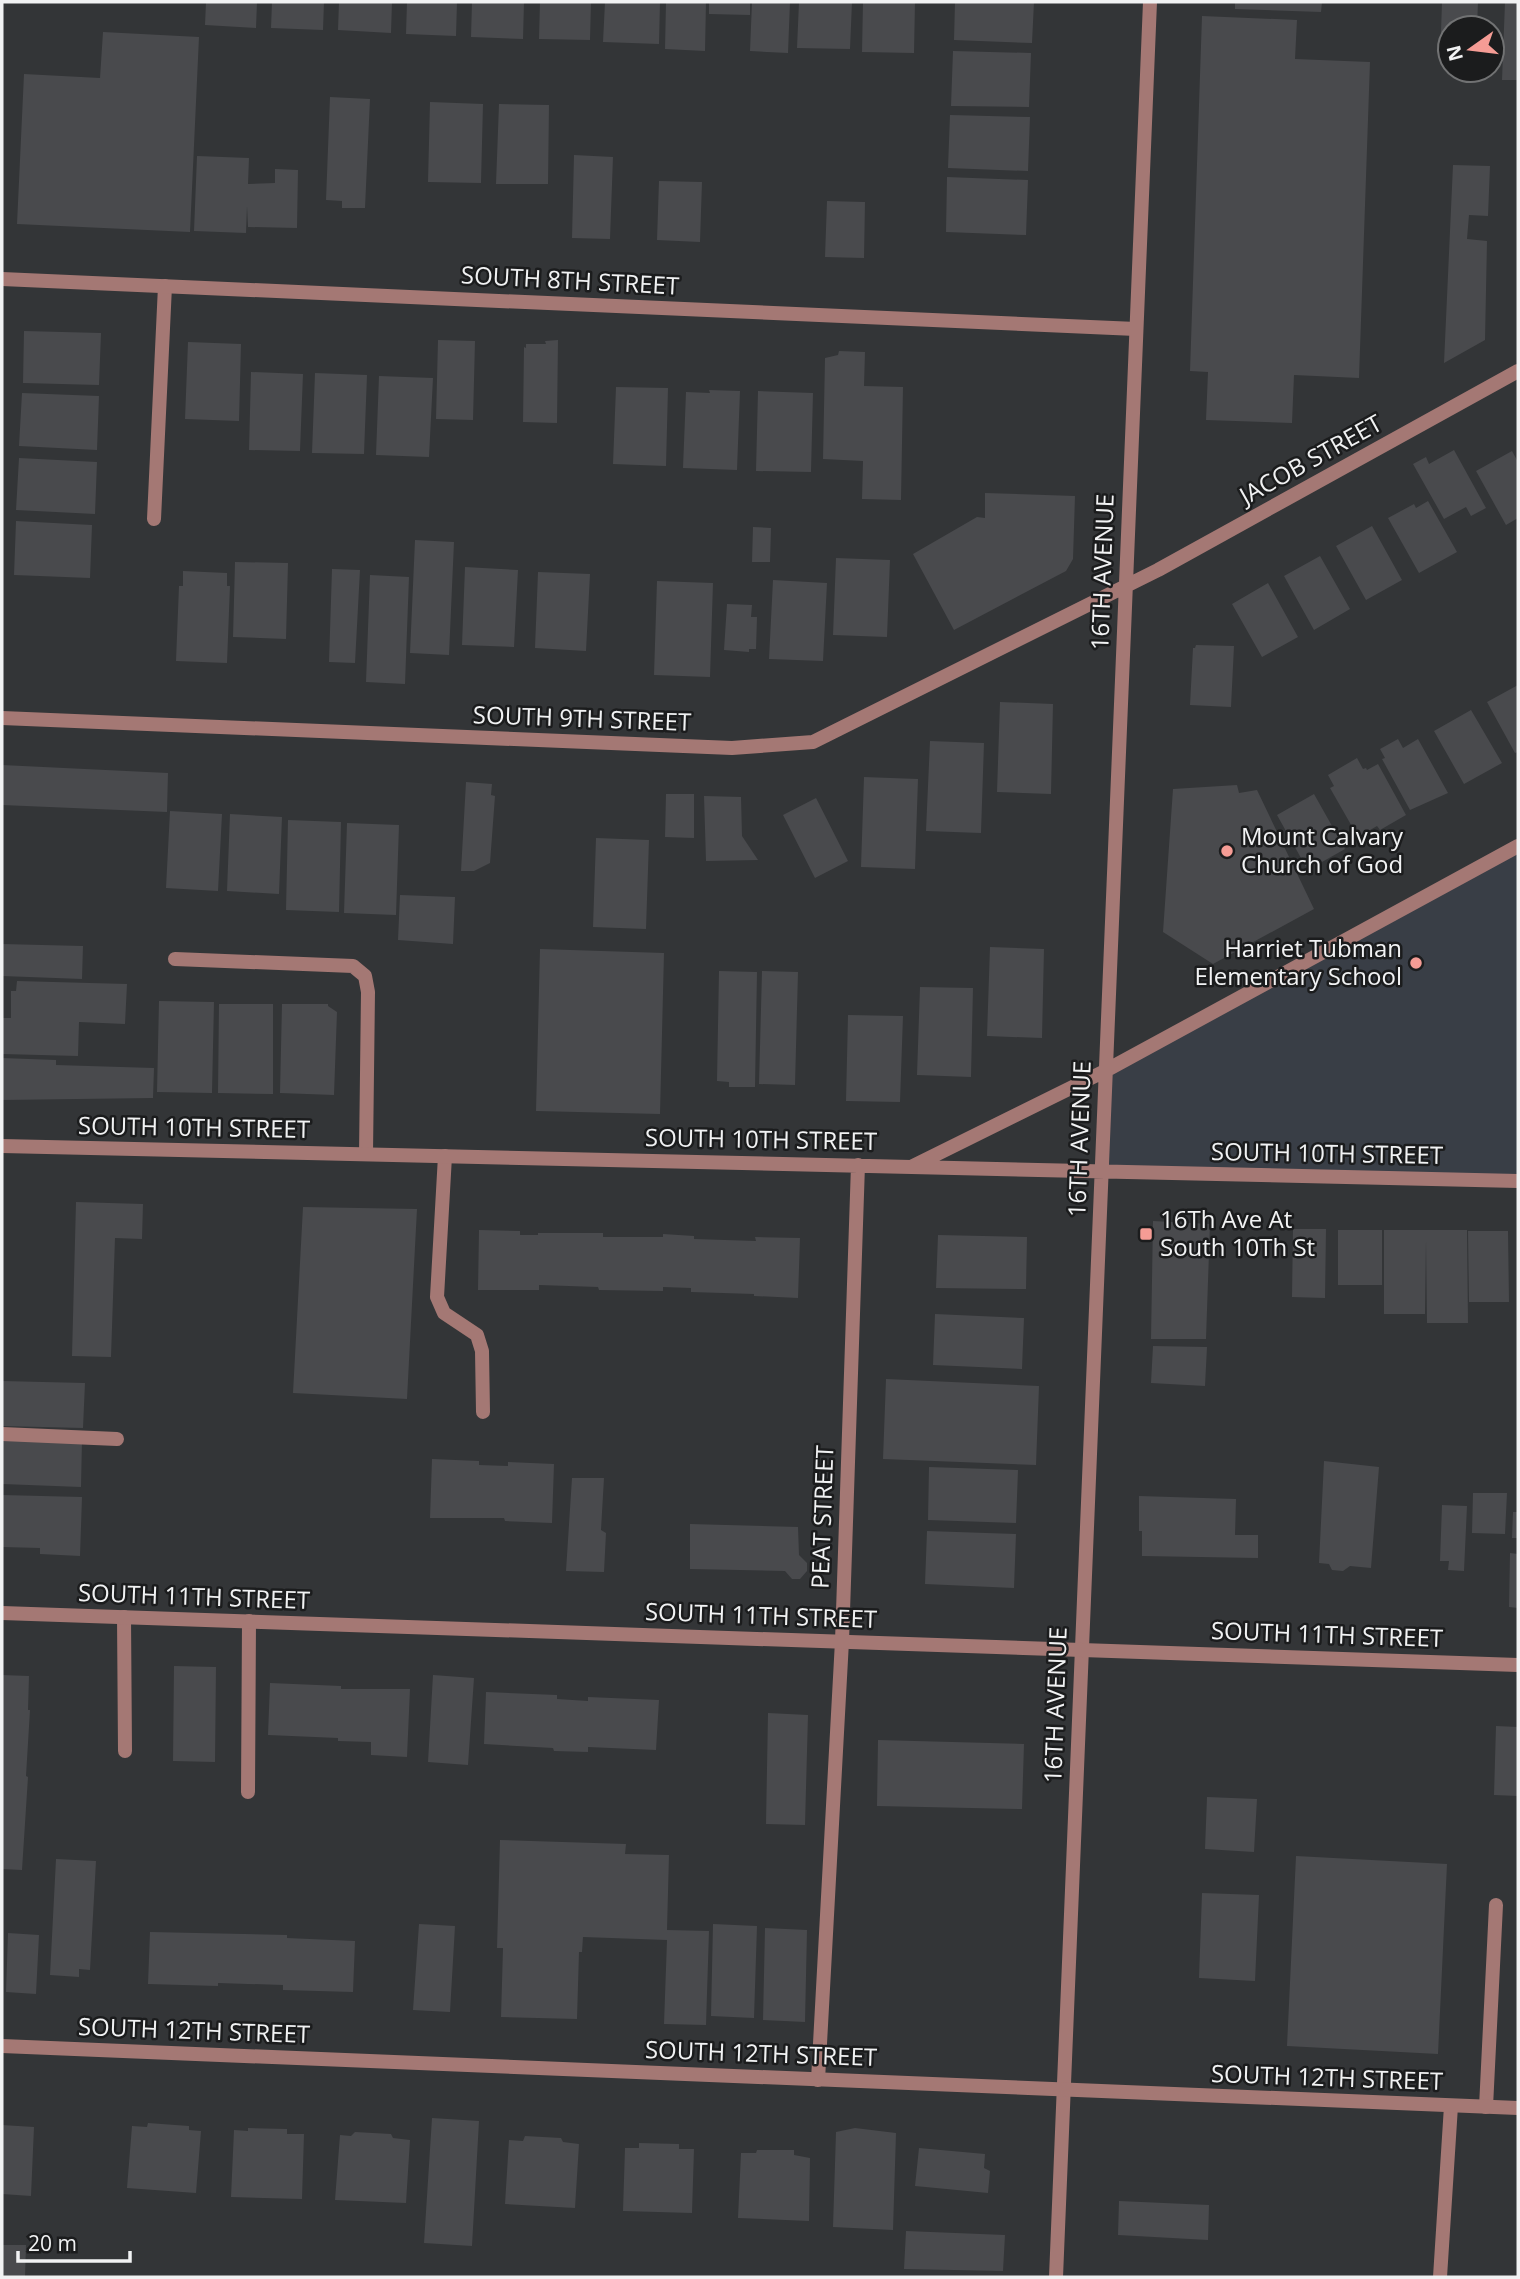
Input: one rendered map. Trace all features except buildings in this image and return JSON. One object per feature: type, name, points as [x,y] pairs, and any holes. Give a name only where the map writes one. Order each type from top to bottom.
[{"type":"street","name":"16TH AVENUE","points":[[1056,2277],[1150,2]]},
{"type":"street","name":"SOUTH 8TH STREET","points":[[2,279],[1136,329]]},
{"type":"street","points":[[154,519],[165,286]]},
{"type":"street","name":"JACOB STREET","points":[[1125,587],[1518,371]]},
{"type":"street","name":"SOUTH 9TH STREET","points":[[2,718],[732,748],[813,742],[1125,587]]},
{"type":"street","points":[[911,1167],[1105,1071],[1518,846]]},
{"type":"street","points":[[175,960],[353,966],[365,976],[368,992],[366,1154]]},
{"type":"street","name":"SOUTH 10TH STREET","points":[[2,1146],[1518,1181]]},
{"type":"street","points":[[445,1156],[437,1297],[444,1313],[477,1335],[482,1351],[483,1412]]},
{"type":"street","name":"PEAT STREET","points":[[818,2080],[842,1641],[858,1166]]},
{"type":"street","points":[[2,1434],[117,1439]]},
{"type":"street","name":"SOUTH 11TH STREET","points":[[2,1613],[1518,1665]]},
{"type":"street","points":[[124,1617],[125,1751]]},
{"type":"street","points":[[248,1792],[249,1621]]},
{"type":"street","points":[[1486,2107],[1496,1905]]},
{"type":"street","name":"SOUTH 12TH STREET","points":[[2,2046],[1518,2108]]},
{"type":"street","points":[[1440,2277],[1451,2106]]},
{"type":"shaded area","name":"Harriet Tubman Elementary School","points":[[1518,851],[1518,1176],[1106,1166],[1110,1074]]},
{"type":"place","name":"Mount Calvary Church of God","points":[[1227,851]]},
{"type":"place","name":"Harriet Tubman Elementary School","points":[[1416,963]]},
{"type":"place","name":"16Th Ave At South 10Th St","points":[[1146,1234]]}]
